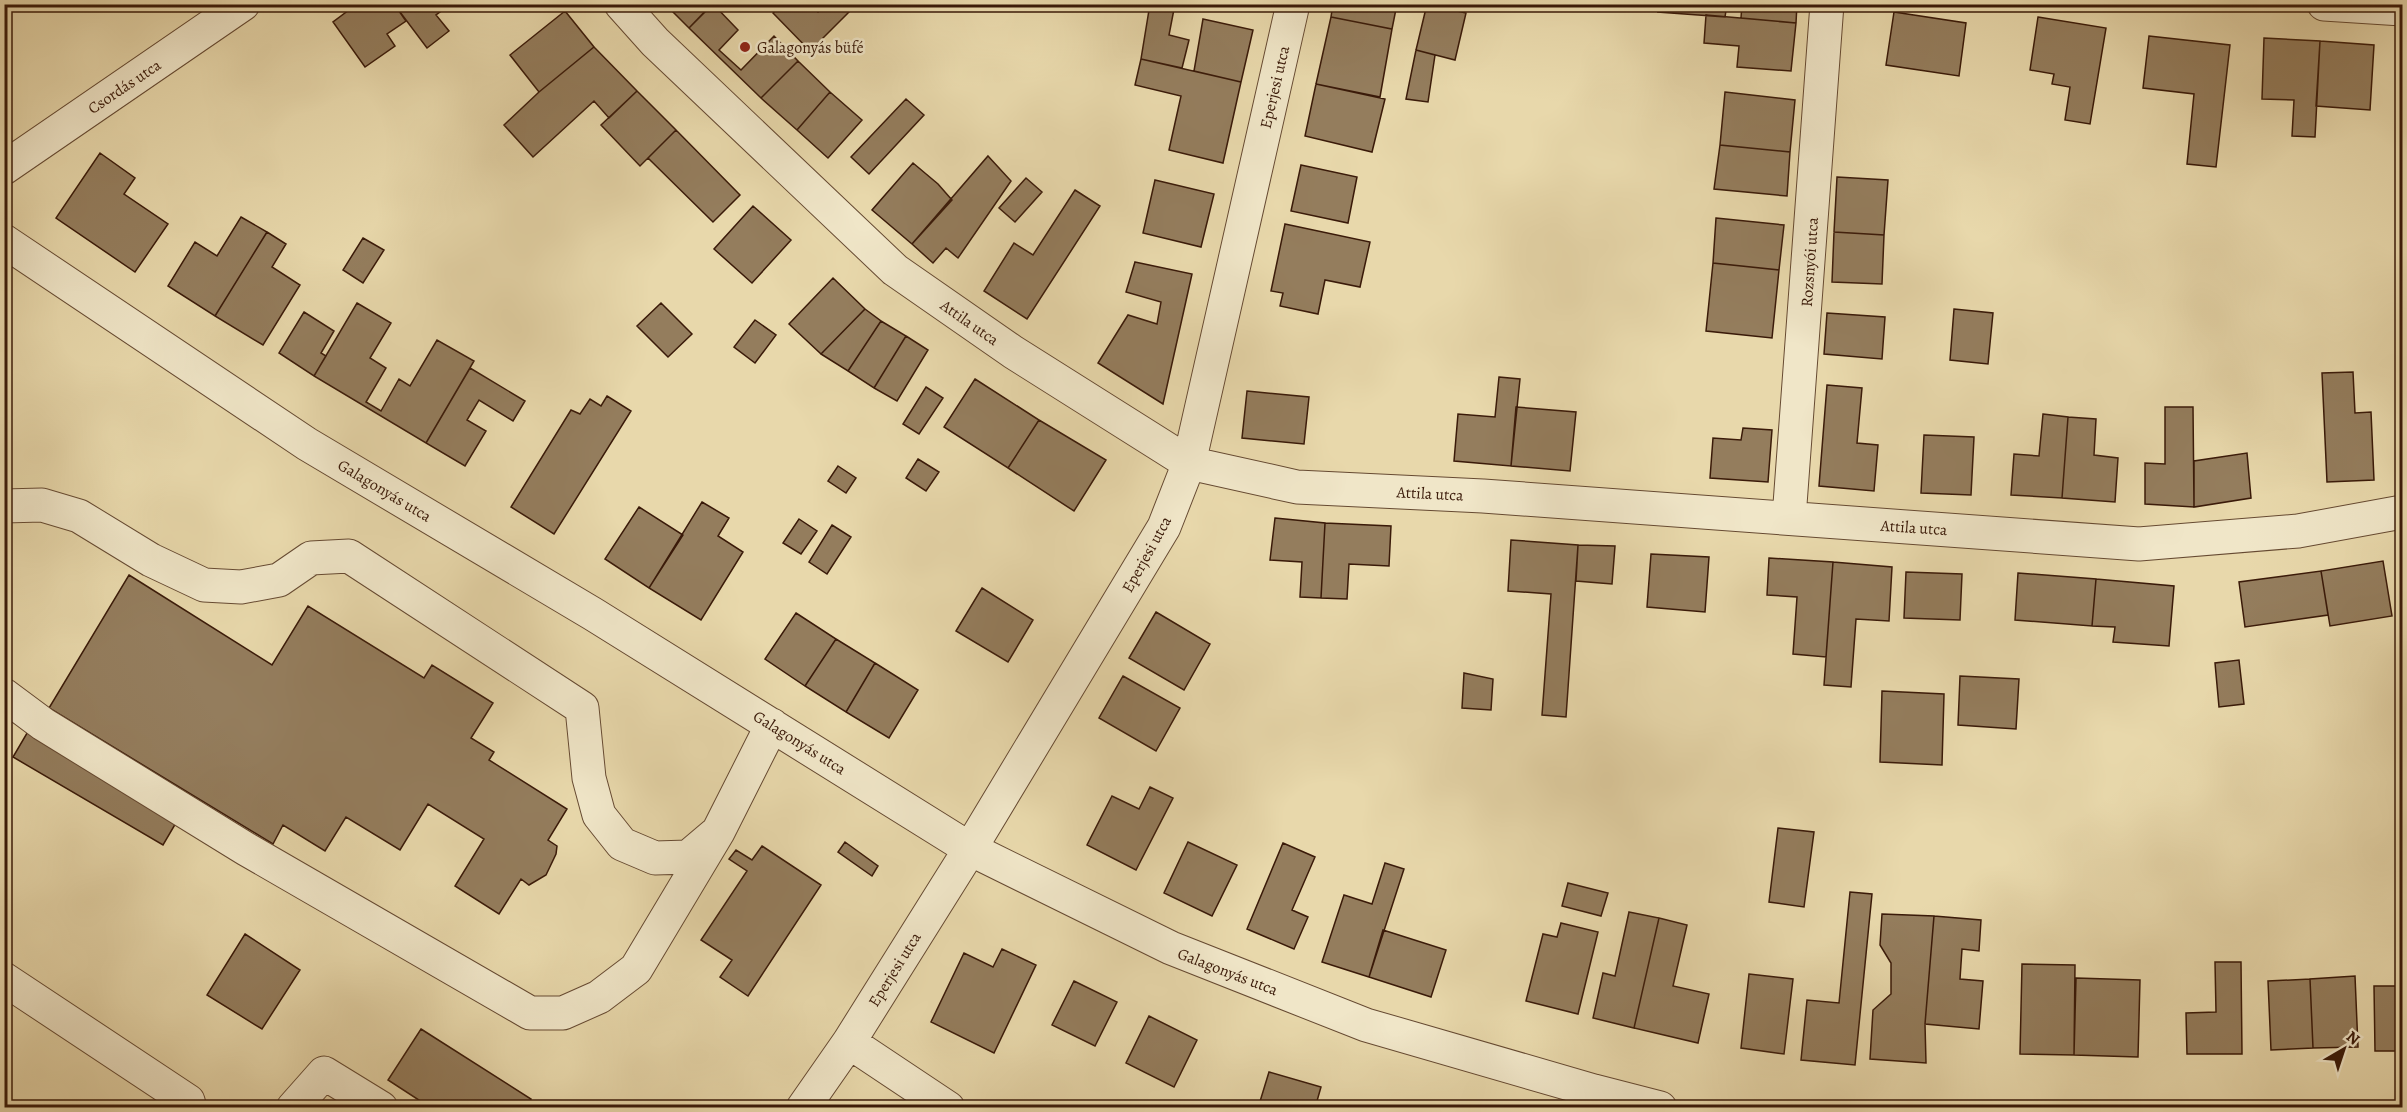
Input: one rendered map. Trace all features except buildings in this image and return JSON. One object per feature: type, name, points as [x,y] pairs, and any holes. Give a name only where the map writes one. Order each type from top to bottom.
[{"type":"street","name":"Csordás utca","points":[[4,168],[243,4]]},
{"type":"street","name":"Attila utca","points":[[621,4],[655,42],[895,270],[1013,352],[1189,463],[1297,487],[1483,496],[2139,544],[2298,531],[2403,512]]},
{"type":"street","name":"Eperjesi utca","points":[[803,1107],[849,1042],[970,849],[1164,527],[1189,463],[1293,4]]},
{"type":"street","name":"Rozsnyói utca","points":[[1789,519],[1827,4]]},
{"type":"street","points":[[2324,4],[2403,9]]},
{"type":"street","name":"Galagonyás utca","points":[[4,241],[308,444],[593,614],[970,849],[1171,948],[1366,1025],[1594,1091],[1660,1107]]},
{"type":"street","points":[[4,506],[42,505],[79,516],[151,560],[204,585],[241,587],[279,580],[311,558],[349,556],[582,708],[589,778],[599,815],[622,844],[655,858],[688,857],[718,832]]},
{"type":"street","points":[[4,695],[43,724],[235,842],[530,1013],[563,1013],[599,997],[636,969],[718,832],[772,725]]},
{"type":"street","points":[[4,979],[188,1101],[190,1107]]},
{"type":"street","points":[[849,1042],[912,1098],[948,1107]]},
{"type":"street","points":[[293,1107],[324,1073],[381,1107]]},
{"type":"place","name":"Galagonyás büfé","points":[[745,47]]}]
